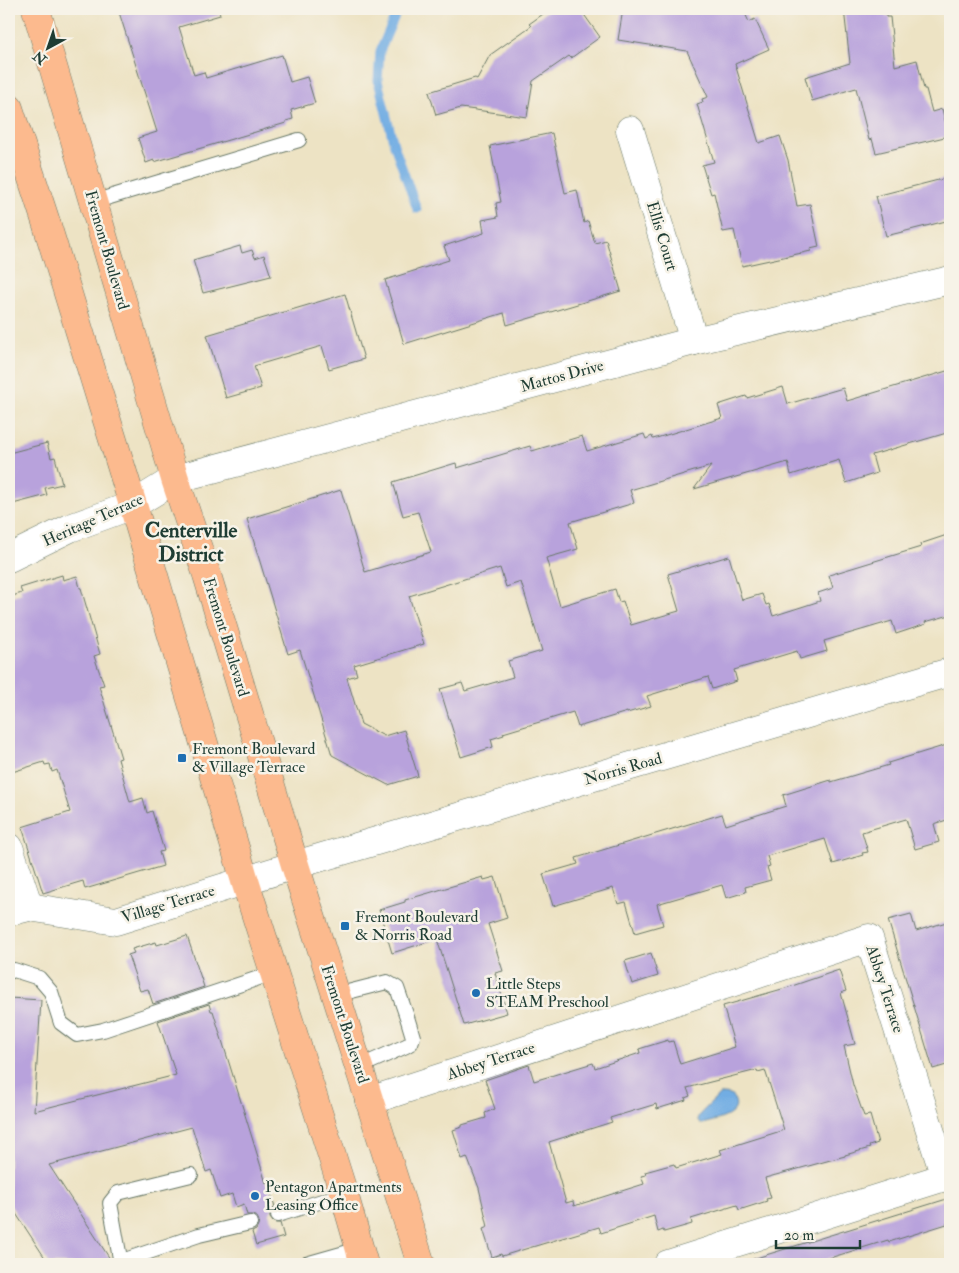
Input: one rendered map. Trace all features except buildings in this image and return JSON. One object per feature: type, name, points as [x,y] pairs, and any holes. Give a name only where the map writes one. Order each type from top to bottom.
[{"type":"main road","name":"Fremont Boulevard","points":[[36,9],[175,479],[207,575],[295,865],[421,1264]]},
{"type":"main road","points":[[9,108],[133,505],[244,881],[344,1194],[361,1257]]},
{"type":"street","name":"Ellis Court","points":[[630,130],[694,341]]},
{"type":"street","name":"Mattos Drive","points":[[175,479],[694,341],[950,280]]},
{"type":"street","name":"Heritage Terrace","points":[[9,558],[70,528],[133,505],[175,479]]},
{"type":"street","name":"Norris Road","points":[[295,865],[950,672]]},
{"type":"street","points":[[9,847],[19,910]]},
{"type":"street","name":"Village Terrace","points":[[19,910],[116,921],[295,865]]},
{"type":"street","name":"Abbey Terrace","points":[[369,1101],[869,938],[945,1177],[668,1264]]},
{"type":"lane","points":[[93,202],[298,140]]},
{"type":"lane","points":[[9,972],[14,970],[39,978],[51,992],[61,1023],[77,1035],[103,1030],[274,973]]},
{"type":"lane","points":[[336,996],[387,982],[397,988],[407,1017],[413,1037],[411,1043],[359,1067]]},
{"type":"lane","points":[[191,1175],[118,1193],[110,1203],[121,1264],[128,1259],[199,1235],[250,1223]]},
{"type":"lane","points":[[278,1216],[344,1194]]},
{"type":"lane","points":[[306,1264],[361,1257]]},
{"type":"water","points":[[722,1094],[733,1097],[736,1106],[734,1111],[730,1115],[718,1120],[700,1123],[698,1120],[699,1115]]},
{"type":"waterway","points":[[398,9],[380,51],[378,81],[394,145],[417,209]]},
{"type":"place","name":"Fremont Boulevard & Village Terrace","points":[[182,758]]},
{"type":"place","name":"Fremont Boulevard & Norris Road","points":[[345,926]]},
{"type":"place","name":"Little Steps STEAM Preschool","points":[[476,993]]},
{"type":"place","name":"Pentagon Apartments Leasing Office","points":[[255,1196]]},
{"type":"district","name":"Centerville District","points":[[191,542]]}]
